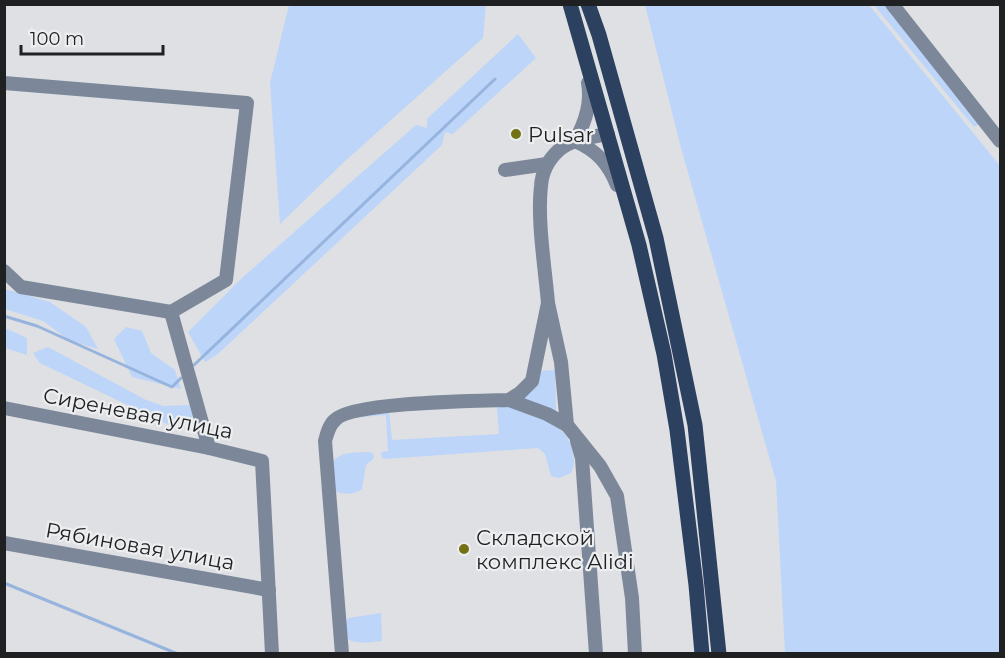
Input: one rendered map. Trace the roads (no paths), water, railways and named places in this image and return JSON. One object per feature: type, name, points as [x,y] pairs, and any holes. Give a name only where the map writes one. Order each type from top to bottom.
[{"type":"main road","points":[[570,4],[632,223],[664,354],[677,430],[702,654]]},
{"type":"main road","points":[[588,4],[627,130],[656,238],[694,425],[719,654]]},
{"type":"main road","points":[[608,134],[627,130]]},
{"type":"street","points":[[892,4],[1000,141]]},
{"type":"street","points":[[575,141],[587,116],[589,101],[589,89],[577,25]]},
{"type":"street","points":[[4,83],[247,103],[226,280],[171,312],[21,286],[4,271]]},
{"type":"street","points":[[596,654],[582,458],[571,430],[561,362],[548,303],[540,207],[541,185],[547,164],[560,149],[575,141],[608,134]]},
{"type":"street","points":[[575,141],[592,148],[605,161],[615,179],[632,223]]},
{"type":"street","points":[[505,170],[547,164]]},
{"type":"street","points":[[509,400],[532,381],[548,303]]},
{"type":"street","points":[[171,312],[209,448]]},
{"type":"street","points":[[342,654],[326,441],[335,419],[349,412],[384,407],[509,400],[548,414],[571,430],[600,466],[617,496],[632,598],[635,654]]},
{"type":"street","name":"Сиреневая улица","points":[[4,408],[209,448],[262,461],[269,590]]},
{"type":"street","name":"Рябиновая улица","points":[[4,543],[269,590]]},
{"type":"street","points":[[269,590],[272,654]]},
{"type":"waterway","points":[[194,365],[495,79]]},
{"type":"waterway","points":[[4,316],[37,326],[172,387],[181,378]]},
{"type":"waterway","points":[[4,583],[178,654]]},
{"type":"place","name":"Pulsar","points":[[516,134]]},
{"type":"place","name":"Складской комплекс Alidi","points":[[464,549]]}]
